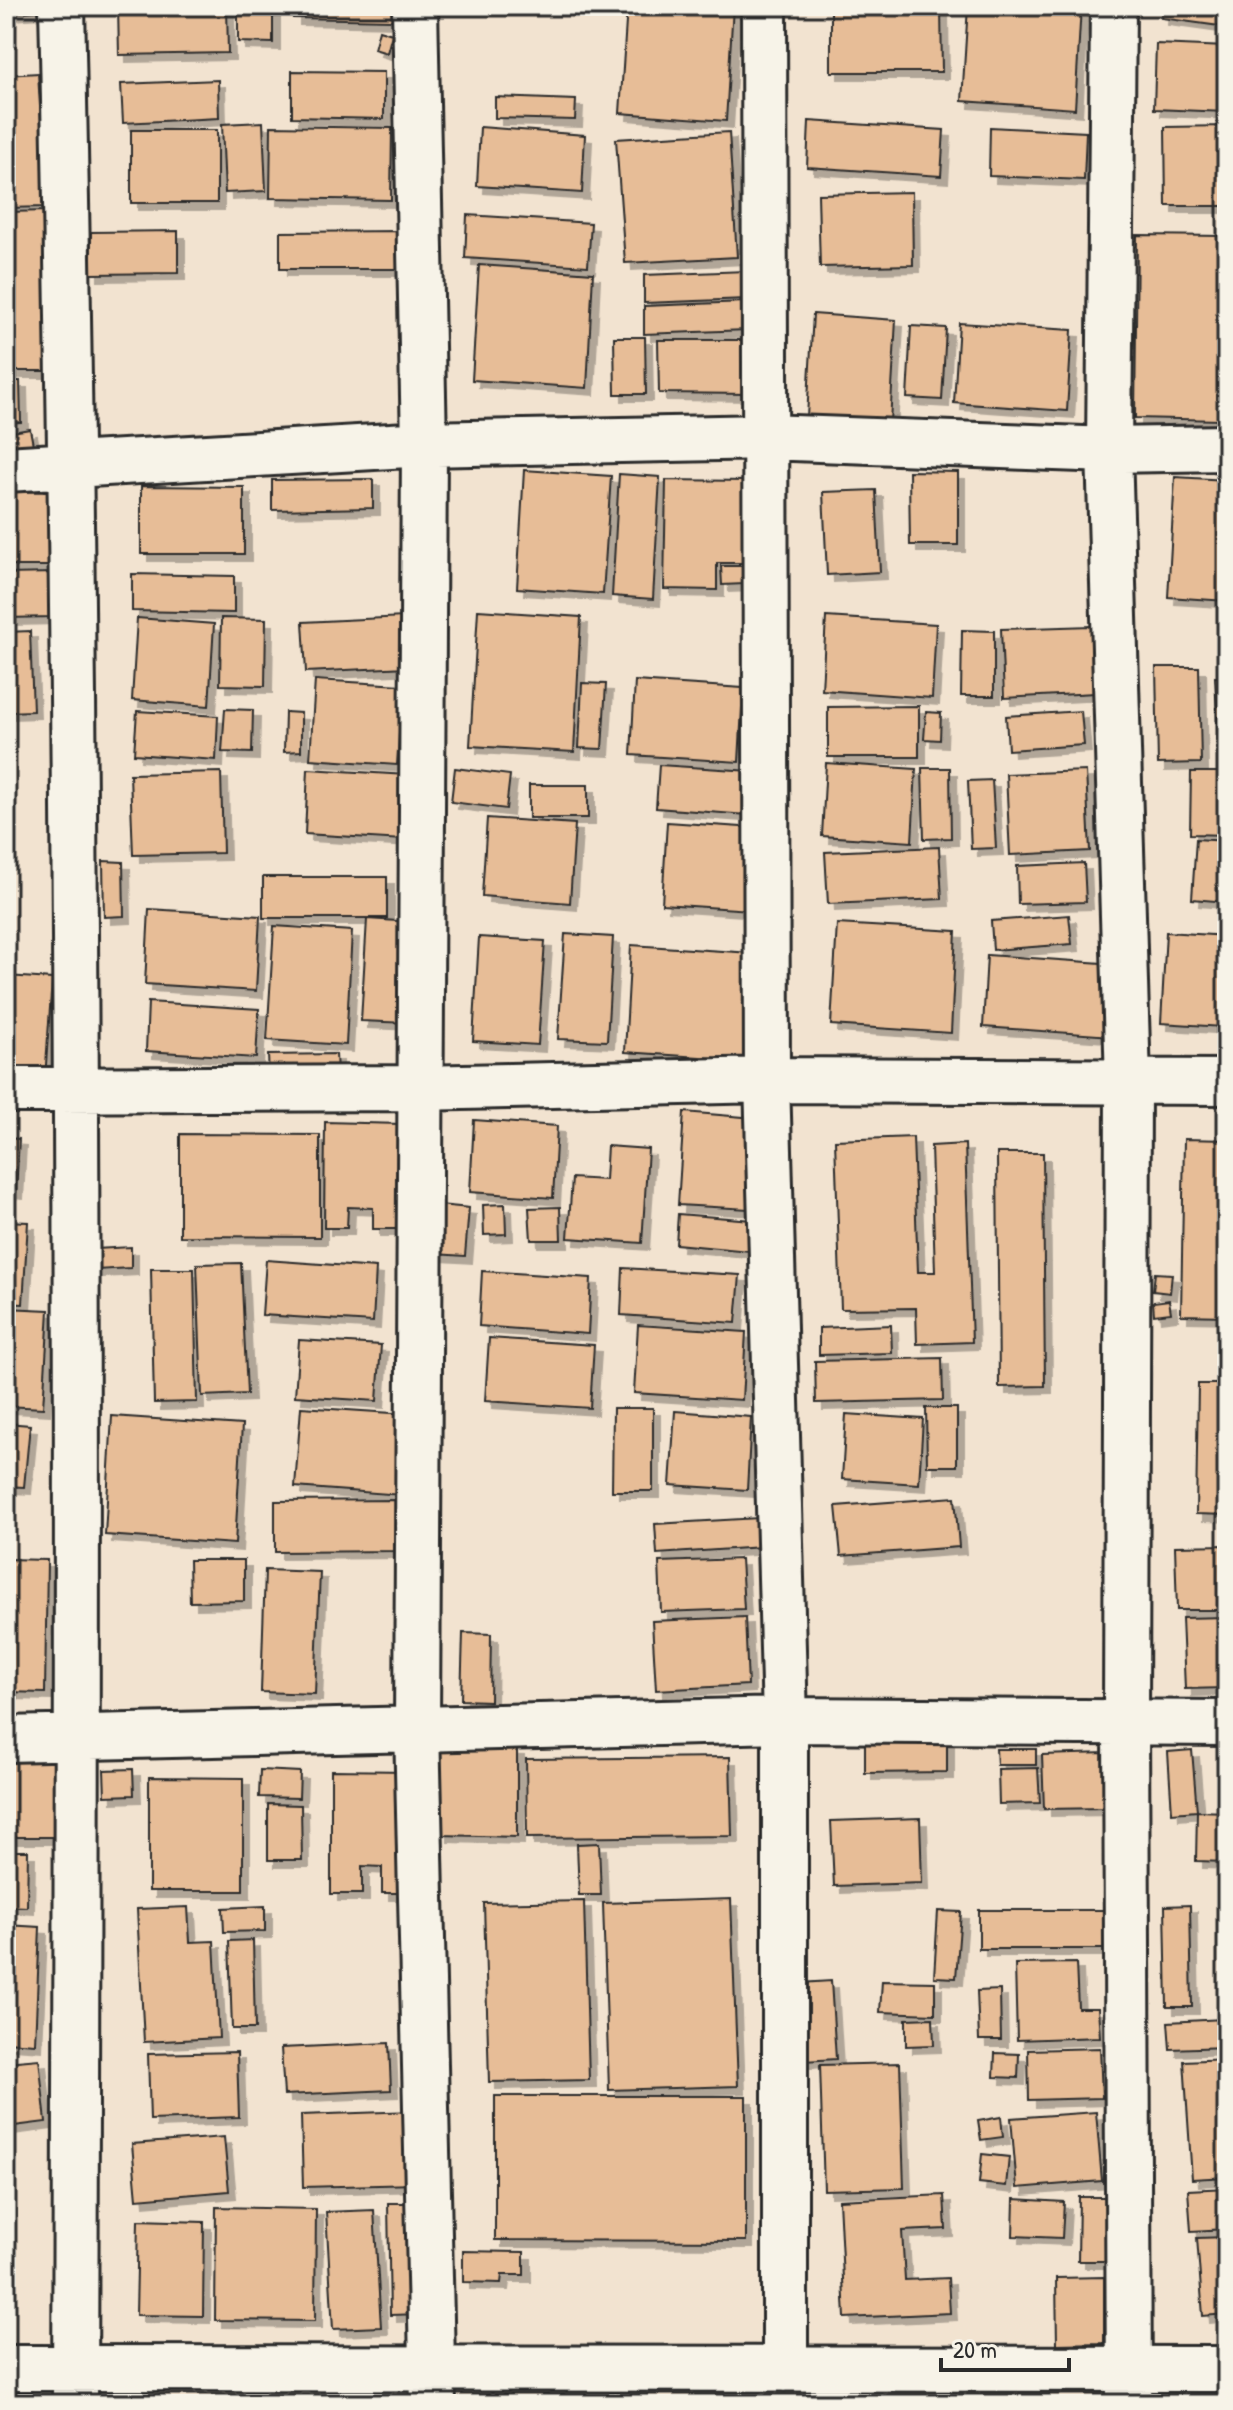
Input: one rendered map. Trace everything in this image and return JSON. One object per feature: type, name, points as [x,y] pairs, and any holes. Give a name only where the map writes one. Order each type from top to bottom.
[{"type":"street","points":[[62,6],[72,467],[79,1089],[75,2386]]},
{"type":"street","points":[[415,6],[424,444],[418,1088],[417,1727],[433,2385]]},
{"type":"street","points":[[764,6],[767,1080],[785,1720],[785,2369]]},
{"type":"street","points":[[1113,6],[1109,450],[1128,1082],[1126,1722],[1130,2386]]},
{"type":"street","points":[[6,469],[424,444],[767,437],[1109,450],[1227,448]]},
{"type":"street","points":[[6,1090],[418,1088],[767,1080],[1227,1082]]},
{"type":"street","points":[[6,1739],[785,1720],[1227,1723]]},
{"type":"street","points":[[6,2368],[75,2386],[433,2385],[785,2369],[1130,2386],[1227,2369]]},
{"type":"building","points":[[6,6],[50,6],[50,10],[6,13]]},
{"type":"building","points":[[118,6],[227,6],[228,53],[119,55]]},
{"type":"building","points":[[238,6],[273,6],[273,43],[238,42]]},
{"type":"building","points":[[293,6],[393,6],[393,20],[293,18]]},
{"type":"building","points":[[627,6],[733,6],[726,121],[620,113]]},
{"type":"building","points":[[831,6],[941,6],[942,72],[831,72]]},
{"type":"building","points":[[968,6],[1081,6],[1075,109],[962,101]]},
{"type":"building","points":[[1162,6],[1227,6],[1227,27],[1161,18]]},
{"type":"building","points":[[379,30],[392,34],[387,53],[374,49]]},
{"type":"building","points":[[1156,44],[1227,47],[1226,112],[1154,109]]},
{"type":"building","points":[[292,71],[384,72],[384,119],[292,117]]},
{"type":"building","points":[[38,73],[46,207],[6,208],[6,75]]},
{"type":"building","points":[[218,80],[219,118],[123,123],[121,84]]},
{"type":"building","points":[[495,97],[576,100],[575,120],[495,118]]},
{"type":"building","points":[[809,121],[944,130],[941,176],[807,167]]},
{"type":"building","points":[[263,122],[266,191],[225,193],[222,124]]},
{"type":"building","points":[[271,126],[392,128],[391,200],[270,198]]},
{"type":"building","points":[[1227,126],[1227,206],[1166,206],[1165,127]]},
{"type":"building","points":[[480,127],[585,135],[582,193],[477,186]]},
{"type":"building","points":[[990,127],[1086,132],[1084,180],[989,176]]},
{"type":"building","points":[[131,130],[217,130],[217,203],[131,203]]},
{"type":"building","points":[[729,132],[737,257],[625,263],[616,139]]},
{"type":"building","points":[[912,192],[913,265],[820,267],[818,194]]},
{"type":"building","points":[[49,211],[53,371],[6,371],[6,212]]},
{"type":"building","points":[[467,215],[591,223],[588,266],[465,258]]},
{"type":"building","points":[[178,231],[178,273],[91,274],[91,232]]},
{"type":"building","points":[[401,231],[402,269],[280,269],[280,232]]},
{"type":"building","points":[[1137,235],[1224,236],[1221,420],[1135,418]]},
{"type":"building","points":[[479,265],[593,273],[587,388],[472,380]]},
{"type":"building","points":[[746,271],[747,299],[644,303],[644,275]]},
{"type":"building","points":[[746,302],[747,330],[644,334],[644,306]]},
{"type":"building","points":[[813,314],[896,320],[890,422],[807,417]]},
{"type":"building","points":[[959,323],[1072,330],[1067,411],[954,403]]},
{"type":"building","points":[[911,326],[946,328],[942,400],[907,398]]},
{"type":"building","points":[[614,337],[645,337],[646,394],[615,394]]},
{"type":"building","points":[[658,340],[749,340],[750,394],[659,393]]},
{"type":"building","points":[[6,381],[20,381],[21,422],[6,423]]},
{"type":"building","points":[[30,429],[34,450],[6,455],[6,433]]},
{"type":"building","points":[[524,470],[611,476],[603,594],[517,588]]},
{"type":"building","points":[[909,471],[958,472],[958,545],[910,545]]},
{"type":"building","points":[[619,474],[660,477],[653,599],[612,596]]},
{"type":"building","points":[[1175,477],[1227,480],[1227,601],[1168,597]]},
{"type":"building","points":[[373,479],[373,508],[272,510],[272,480]]},
{"type":"building","points":[[666,480],[748,481],[747,563],[717,563],[717,590],[664,589]]},
{"type":"building","points":[[141,486],[244,487],[244,554],[141,554]]},
{"type":"building","points":[[876,490],[880,572],[827,575],[823,492]]},
{"type":"building","points":[[6,491],[50,492],[50,566],[6,566]]},
{"type":"building","points":[[721,566],[744,566],[745,584],[722,585]]},
{"type":"building","points":[[53,573],[53,617],[6,618],[6,574]]},
{"type":"building","points":[[132,574],[234,576],[234,613],[132,611]]},
{"type":"building","points":[[478,610],[581,617],[574,752],[470,746]]},
{"type":"building","points":[[404,617],[407,667],[306,672],[303,622]]},
{"type":"building","points":[[826,617],[936,624],[932,698],[822,690]]},
{"type":"building","points":[[137,618],[214,624],[209,706],[132,700]]},
{"type":"building","points":[[221,618],[266,619],[265,686],[220,685]]},
{"type":"building","points":[[1091,626],[1095,693],[1004,698],[1001,629]]},
{"type":"building","points":[[962,630],[994,631],[994,696],[961,696]]},
{"type":"building","points":[[30,631],[33,711],[6,712],[6,632]]},
{"type":"building","points":[[1156,667],[1199,667],[1201,763],[1158,764]]},
{"type":"building","points":[[1215,677],[1227,677],[1227,751],[1219,752]]},
{"type":"building","points":[[315,680],[402,685],[397,765],[310,759]]},
{"type":"building","points":[[635,681],[743,688],[739,762],[631,755]]},
{"type":"building","points":[[582,683],[606,684],[602,749],[579,748]]},
{"type":"building","points":[[919,706],[919,757],[828,757],[828,707]]},
{"type":"building","points":[[225,709],[253,710],[252,753],[222,752]]},
{"type":"building","points":[[137,711],[218,716],[216,760],[134,754]]},
{"type":"building","points":[[1081,711],[1084,745],[1008,750],[1006,716]]},
{"type":"building","points":[[285,712],[301,713],[301,751],[284,752]]},
{"type":"building","points":[[926,712],[941,713],[940,740],[924,739]]},
{"type":"building","points":[[826,763],[916,769],[912,842],[822,836]]},
{"type":"building","points":[[659,765],[751,771],[748,815],[656,808]]},
{"type":"building","points":[[455,768],[510,775],[506,809],[451,802]]},
{"type":"building","points":[[922,768],[950,768],[951,838],[924,839]]},
{"type":"building","points":[[308,769],[407,775],[403,840],[305,834]]},
{"type":"building","points":[[1086,771],[1090,851],[1010,855],[1006,774]]},
{"type":"building","points":[[221,772],[223,853],[133,855],[130,774]]},
{"type":"building","points":[[1191,772],[1227,772],[1227,835],[1190,834]]},
{"type":"building","points":[[992,780],[996,848],[971,849],[968,781]]},
{"type":"building","points":[[529,785],[588,785],[588,818],[529,818]]},
{"type":"building","points":[[487,818],[575,824],[570,903],[482,896]]},
{"type":"building","points":[[667,822],[756,828],[751,910],[662,904]]},
{"type":"building","points":[[1196,839],[1227,841],[1227,902],[1192,899]]},
{"type":"building","points":[[939,847],[942,899],[828,904],[825,852]]},
{"type":"building","points":[[103,861],[123,862],[124,916],[104,917]]},
{"type":"building","points":[[1084,863],[1086,902],[1018,904],[1017,866]]},
{"type":"building","points":[[263,877],[387,877],[387,918],[263,918]]},
{"type":"building","points":[[149,909],[260,916],[256,991],[145,984]]},
{"type":"building","points":[[1069,915],[1072,944],[993,950],[991,921]]},
{"type":"building","points":[[367,919],[413,922],[408,1023],[361,1021]]},
{"type":"building","points":[[837,924],[956,931],[951,1033],[831,1025]]},
{"type":"building","points":[[274,926],[352,931],[346,1045],[267,1040]]},
{"type":"building","points":[[1166,932],[1227,936],[1223,1027],[1161,1023]]},
{"type":"building","points":[[565,934],[613,937],[607,1041],[558,1039]]},
{"type":"building","points":[[479,937],[545,941],[538,1045],[473,1041]]},
{"type":"building","points":[[631,945],[752,953],[745,1060],[625,1052]]},
{"type":"building","points":[[987,955],[1116,964],[1112,1036],[983,1027]]},
{"type":"building","points":[[6,976],[52,979],[45,1079],[6,1076]]},
{"type":"building","points":[[148,1002],[259,1009],[256,1058],[146,1051]]},
{"type":"building","points":[[336,1054],[337,1073],[269,1075],[268,1055]]},
{"type":"building","points":[[684,1112],[755,1118],[749,1209],[678,1205]]},
{"type":"building","points":[[474,1120],[557,1126],[553,1198],[470,1192]]},
{"type":"building","points":[[325,1122],[401,1124],[400,1229],[373,1229],[373,1208],[348,1207],[347,1228],[324,1228]]},
{"type":"building","points":[[180,1134],[320,1135],[320,1237],[180,1236]]},
{"type":"building","points":[[913,1137],[918,1272],[935,1272],[931,1146],[965,1144],[972,1342],[917,1344],[916,1308],[841,1309],[835,1140]]},
{"type":"building","points":[[6,1138],[19,1139],[16,1192],[6,1191]]},
{"type":"building","points":[[1184,1139],[1227,1140],[1227,1316],[1181,1315]]},
{"type":"building","points":[[607,1146],[648,1149],[642,1243],[568,1238],[572,1178],[605,1180]]},
{"type":"building","points":[[997,1153],[1043,1153],[1045,1386],[999,1387]]},
{"type":"building","points":[[505,1204],[506,1234],[484,1235],[483,1205]]},
{"type":"building","points":[[439,1205],[469,1208],[465,1256],[435,1254]]},
{"type":"building","points":[[560,1207],[561,1240],[531,1240],[529,1208]]},
{"type":"building","points":[[678,1214],[752,1220],[749,1251],[676,1244]]},
{"type":"building","points":[[6,1221],[28,1222],[23,1304],[6,1303]]},
{"type":"building","points":[[131,1247],[131,1268],[96,1270],[96,1249]]},
{"type":"building","points":[[266,1260],[376,1268],[373,1322],[262,1315]]},
{"type":"building","points":[[241,1263],[247,1394],[202,1396],[197,1264]]},
{"type":"building","points":[[623,1268],[740,1275],[736,1323],[621,1315]]},
{"type":"building","points":[[151,1269],[194,1269],[197,1402],[154,1403]]},
{"type":"building","points":[[482,1271],[591,1278],[588,1334],[479,1326]]},
{"type":"building","points":[[1155,1273],[1172,1274],[1170,1293],[1153,1291]]},
{"type":"building","points":[[1169,1300],[1171,1313],[1154,1315],[1153,1302]]},
{"type":"building","points":[[6,1308],[49,1310],[43,1408],[6,1406]]},
{"type":"building","points":[[638,1325],[746,1332],[742,1400],[634,1393]]},
{"type":"building","points":[[891,1325],[892,1353],[819,1355],[819,1328]]},
{"type":"building","points":[[489,1338],[594,1345],[590,1408],[485,1401]]},
{"type":"building","points":[[299,1340],[381,1345],[377,1401],[295,1396]]},
{"type":"building","points":[[942,1358],[943,1400],[816,1403],[815,1361]]},
{"type":"building","points":[[1198,1384],[1227,1384],[1227,1515],[1196,1514]]},
{"type":"building","points":[[301,1407],[407,1414],[402,1495],[295,1487]]},
{"type":"building","points":[[613,1408],[653,1408],[653,1491],[612,1491]]},
{"type":"building","points":[[926,1408],[957,1408],[957,1466],[927,1466]]},
{"type":"building","points":[[675,1411],[751,1417],[747,1490],[670,1485]]},
{"type":"building","points":[[846,1414],[923,1419],[919,1484],[842,1479]]},
{"type":"building","points":[[112,1416],[242,1425],[235,1544],[105,1535]]},
{"type":"building","points":[[6,1423],[30,1425],[24,1487],[6,1486]]},
{"type":"building","points":[[955,1497],[959,1547],[841,1556],[836,1506]]},
{"type":"building","points":[[401,1500],[401,1551],[275,1552],[275,1501]]},
{"type":"building","points":[[759,1518],[762,1547],[657,1554],[655,1524]]},
{"type":"building","points":[[1227,1545],[1227,1610],[1177,1610],[1175,1546]]},
{"type":"building","points":[[6,1559],[47,1560],[45,1693],[6,1692]]},
{"type":"building","points":[[741,1559],[744,1609],[661,1612],[659,1562]]},
{"type":"building","points":[[189,1560],[244,1560],[244,1601],[190,1602]]},
{"type":"building","points":[[265,1570],[320,1572],[315,1694],[261,1692]]},
{"type":"building","points":[[745,1617],[748,1685],[656,1690],[652,1621]]},
{"type":"building","points":[[1227,1617],[1227,1688],[1185,1689],[1182,1618]]},
{"type":"building","points":[[463,1633],[491,1634],[490,1701],[461,1700]]},
{"type":"building","points":[[947,1738],[947,1772],[865,1773],[865,1739]]},
{"type":"building","points":[[441,1747],[517,1749],[517,1837],[441,1835]]},
{"type":"building","points":[[996,1749],[1036,1749],[1036,1765],[997,1765]]},
{"type":"building","points":[[1192,1750],[1197,1811],[1172,1813],[1168,1752]]},
{"type":"building","points":[[6,1752],[61,1752],[61,1837],[6,1837]]},
{"type":"building","points":[[1106,1753],[1108,1808],[1044,1809],[1042,1755]]},
{"type":"building","points":[[730,1757],[732,1836],[527,1838],[526,1759]]},
{"type":"building","points":[[1038,1768],[1040,1803],[999,1804],[998,1769]]},
{"type":"building","points":[[133,1769],[134,1795],[105,1796],[104,1770]]},
{"type":"building","points":[[260,1770],[300,1772],[299,1798],[259,1797]]},
{"type":"building","points":[[331,1770],[409,1771],[408,1893],[382,1893],[382,1867],[362,1866],[362,1894],[331,1894]]},
{"type":"building","points":[[149,1777],[243,1778],[243,1891],[149,1891]]},
{"type":"building","points":[[268,1804],[301,1805],[302,1860],[268,1860]]},
{"type":"building","points":[[1197,1811],[1227,1812],[1227,1862],[1196,1861]]},
{"type":"building","points":[[920,1818],[922,1883],[834,1886],[831,1821]]},
{"type":"building","points":[[599,1843],[601,1895],[579,1895],[577,1844]]},
{"type":"building","points":[[6,1851],[28,1851],[27,1907],[6,1906]]},
{"type":"building","points":[[731,1899],[738,2086],[609,2090],[603,1903]]},
{"type":"building","points":[[584,1901],[589,2080],[489,2082],[484,1903]]},
{"type":"building","points":[[1190,1905],[1192,2007],[1167,2007],[1165,1906]]},
{"type":"building","points":[[265,1906],[265,1931],[224,1932],[223,1908]]},
{"type":"building","points":[[188,1907],[190,1942],[214,1941],[219,2038],[144,2042],[137,1909]]},
{"type":"building","points":[[979,1910],[1105,1910],[1105,1949],[979,1949]]},
{"type":"building","points":[[938,1911],[961,1912],[956,1978],[934,1977]]},
{"type":"building","points":[[6,1925],[40,1927],[35,2044],[6,2042]]},
{"type":"building","points":[[253,1940],[255,2029],[232,2029],[229,1941]]},
{"type":"building","points":[[1076,1963],[1078,2008],[1098,2008],[1100,2037],[1017,2040],[1015,1964]]},
{"type":"building","points":[[831,1981],[836,2059],[804,2061],[800,1983]]},
{"type":"building","points":[[882,1981],[935,1982],[935,2014],[880,2012]]},
{"type":"building","points":[[1000,1990],[1001,2040],[979,2040],[977,1991]]},
{"type":"building","points":[[933,2018],[934,2045],[906,2046],[906,2019]]},
{"type":"building","points":[[1223,2019],[1225,2047],[1170,2049],[1168,2022]]},
{"type":"building","points":[[389,2043],[391,2090],[284,2095],[281,2048]]},
{"type":"building","points":[[1100,2048],[1102,2098],[1029,2100],[1028,2050]]},
{"type":"building","points":[[237,2052],[239,2117],[150,2120],[148,2054]]},
{"type":"building","points":[[995,2053],[1019,2054],[1018,2078],[994,2077]]},
{"type":"building","points":[[39,2059],[46,2122],[6,2127],[6,2062]]},
{"type":"building","points":[[1227,2059],[1227,2177],[1192,2179],[1184,2061]]},
{"type":"building","points":[[900,2063],[904,2188],[824,2190],[820,2065]]},
{"type":"building","points":[[495,2096],[746,2096],[746,2241],[495,2240]]},
{"type":"building","points":[[414,2111],[416,2184],[303,2187],[301,2115]]},
{"type":"building","points":[[1096,2112],[1102,2181],[1017,2188],[1011,2118]]},
{"type":"building","points":[[1001,2117],[1003,2137],[981,2140],[978,2121]]},
{"type":"building","points":[[224,2137],[229,2191],[137,2199],[132,2144]]},
{"type":"building","points":[[982,2154],[1009,2157],[1006,2186],[979,2183]]},
{"type":"building","points":[[1227,2188],[1227,2229],[1191,2231],[1188,2190]]},
{"type":"building","points":[[944,2195],[946,2229],[902,2231],[905,2280],[948,2278],[950,2313],[845,2318],[839,2200]]},
{"type":"building","points":[[1079,2197],[1107,2197],[1106,2261],[1078,2261]]},
{"type":"building","points":[[1014,2199],[1064,2202],[1062,2238],[1013,2236]]},
{"type":"building","points":[[388,2203],[420,2203],[423,2314],[390,2315]]},
{"type":"building","points":[[216,2207],[316,2209],[315,2321],[215,2320]]},
{"type":"building","points":[[374,2210],[381,2327],[333,2329],[326,2212]]},
{"type":"building","points":[[138,2220],[204,2222],[203,2316],[136,2315]]},
{"type":"building","points":[[1227,2237],[1227,2314],[1203,2316],[1197,2238]]},
{"type":"building","points":[[463,2251],[524,2252],[524,2275],[502,2275],[501,2283],[463,2282]]},
{"type":"building","points":[[1104,2277],[1104,2343],[1057,2344],[1056,2278]]},
{"type":"building","points":[[479,2399],[517,2400],[517,2404],[479,2404]]},
{"type":"building","points":[[827,2401],[849,2401],[849,2404],[827,2404]]},
{"type":"building","points":[[963,2402],[963,2404],[899,2404]]}]
